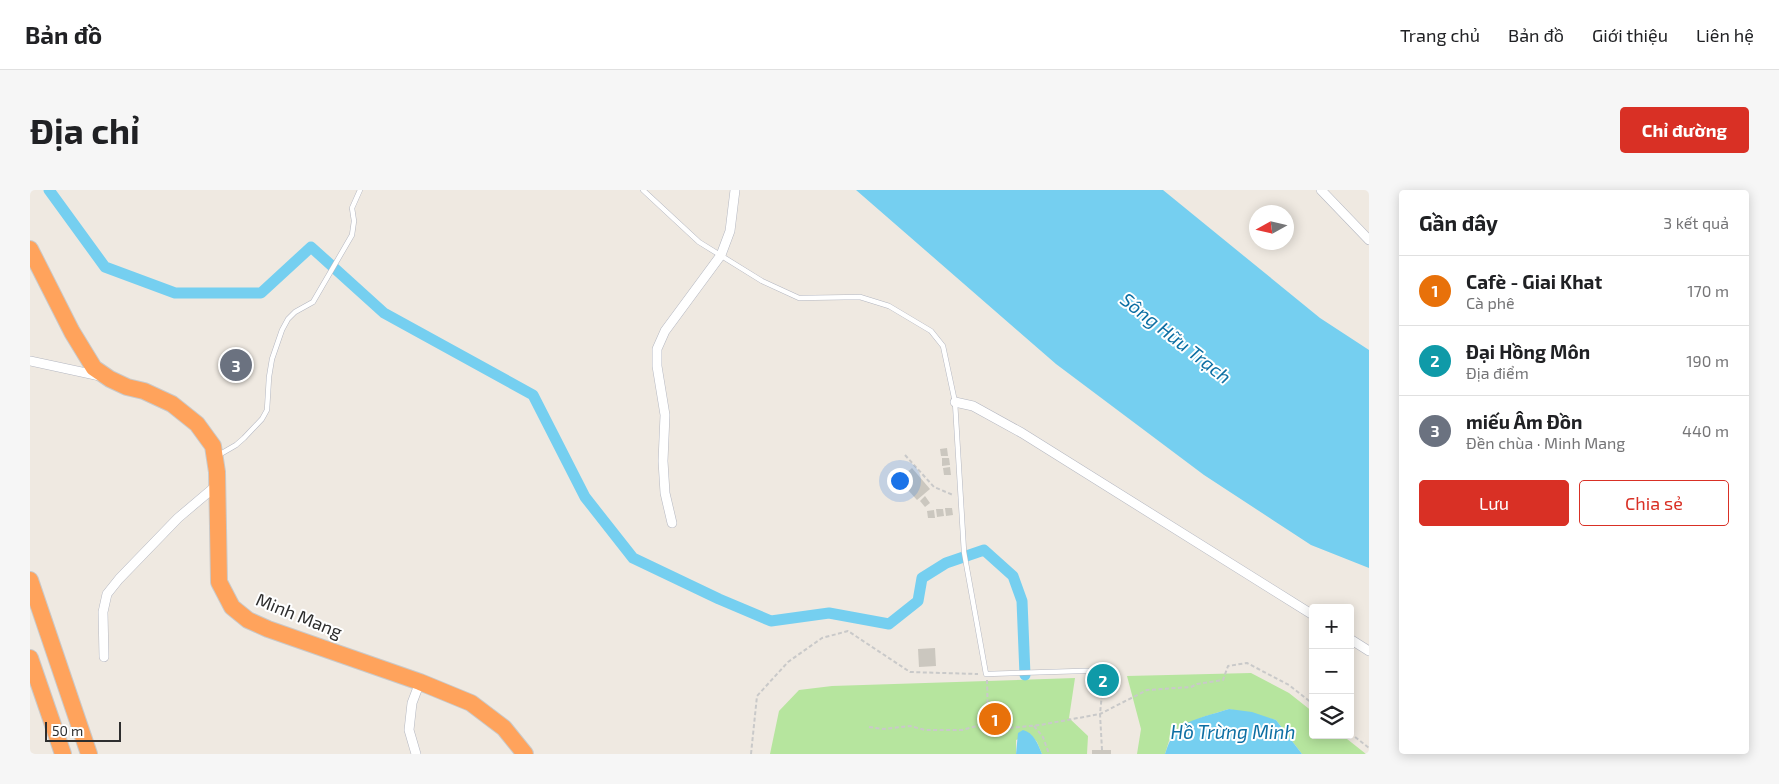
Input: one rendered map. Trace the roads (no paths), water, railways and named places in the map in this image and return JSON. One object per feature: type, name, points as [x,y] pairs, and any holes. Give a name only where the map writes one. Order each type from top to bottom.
[{"type":"highway","name":"Minh Mang","points":[[30,249],[72,332],[94,368],[110,379],[127,387],[144,391],[172,404],[197,424],[213,446],[218,485],[219,582],[232,606],[248,620],[268,629],[420,682],[471,703],[504,728],[524,754]]},
{"type":"highway","points":[[32,585],[89,754]]},
{"type":"highway","points":[[32,585],[63,652],[97,754]]},
{"type":"highway","points":[[30,658],[62,754]]},
{"type":"street","points":[[672,523],[665,493],[662,461],[665,415],[657,366],[657,349],[665,332],[721,256],[730,231],[735,190]]},
{"type":"street","points":[[1321,190],[1329,194],[1369,240]]},
{"type":"street","points":[[30,361],[110,379]]},
{"type":"street","points":[[955,402],[973,406],[1022,433],[1309,612]]},
{"type":"street","points":[[104,657],[103,612],[106,594],[178,518],[218,485]]},
{"type":"street","points":[[1354,642],[1369,651]]},
{"type":"street","points":[[416,754],[409,730],[412,704],[420,682]]},
{"type":"lane","points":[[215,456],[236,445],[262,419],[267,410],[268,377],[282,330],[288,319],[295,312],[313,302],[352,235],[354,221],[352,208],[360,190]]},
{"type":"lane","points":[[643,190],[699,242],[762,281],[799,298],[860,297],[889,306],[931,330],[943,346],[955,402],[964,552],[986,674],[1113,670]]},
{"type":"water","name":"Sông Hữu Trạch","points":[[856,190],[1163,190],[1320,318],[1369,350],[1369,568],[1311,545],[1204,475],[1056,364]]},
{"type":"water","name":"Hồ Trừng Minh","points":[[1229,709],[1252,712],[1276,720],[1302,754],[1165,754],[1173,736],[1181,727],[1198,719]]},
{"type":"water","points":[[1023,730],[1033,736],[1042,754],[1016,754],[1018,733]]},
{"type":"waterway","points":[[49,190],[105,267],[175,293],[261,293],[311,247],[384,313],[533,395],[585,497],[633,558],[719,599],[771,621],[829,613],[889,624],[918,601],[922,578],[946,563],[984,550],[1013,576],[1022,601],[1025,675]]},
{"type":"place","name":"miếu Âm Đồn","points":[[236,365]]},
{"type":"place","name":"Đại Hồng Môn","points":[[1103,680]]},
{"type":"place","name":"Cafè - Giai Khat","points":[[995,719]]}]
